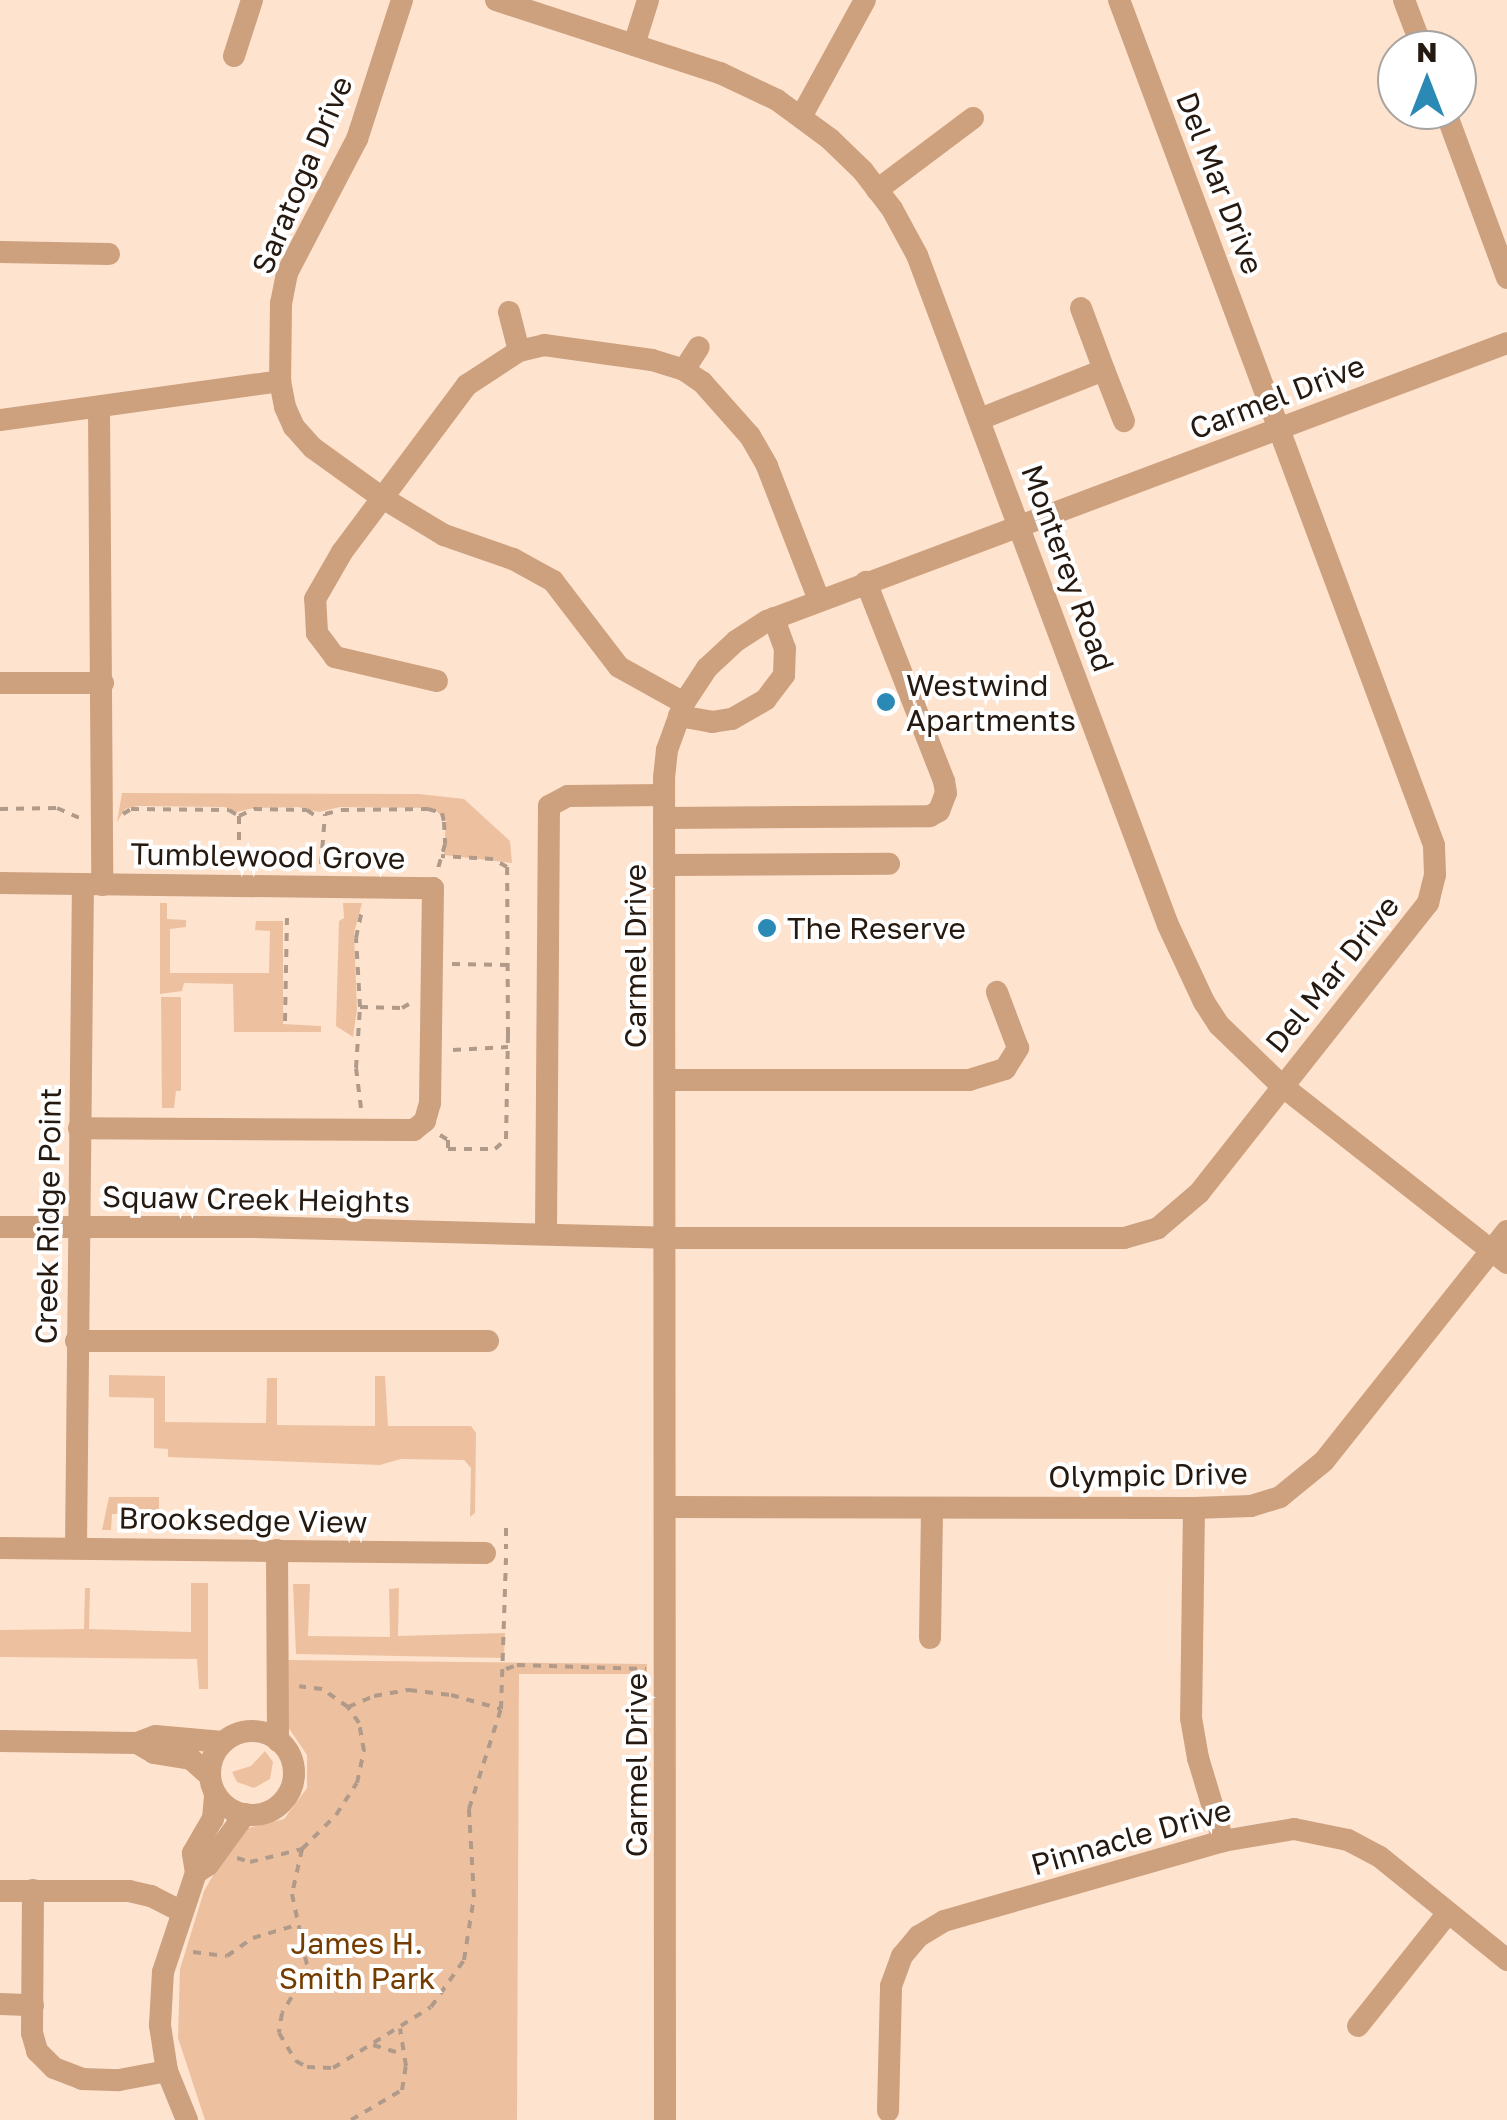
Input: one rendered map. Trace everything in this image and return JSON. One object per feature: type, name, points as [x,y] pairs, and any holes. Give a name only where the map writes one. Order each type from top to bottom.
[{"type":"street","points":[[234,56],[252,0]]},
{"type":"street","name":"Saratoga Drive","points":[[402,0],[357,139],[287,274],[281,303],[280,381],[294,427],[313,448],[381,497],[444,535],[514,559],[553,581],[619,667],[681,710]]},
{"type":"street","name":"Monterey Road","points":[[496,0],[564,10],[634,45],[720,72],[777,100],[830,139],[877,190],[917,254],[1188,971],[1219,1024],[1281,1085],[1499,1257]]},
{"type":"street","points":[[634,45],[648,0]]},
{"type":"street","points":[[800,117],[865,0]]},
{"type":"street","name":"Del Mar Drive","points":[[511,1234],[1124,1238],[1158,1228],[1180,1212],[1428,903],[1435,875],[1434,844],[1119,0]]},
{"type":"street","points":[[1404,0],[1415,30]]},
{"type":"street","points":[[877,190],[973,118]]},
{"type":"street","points":[[1452,130],[1507,278]]},
{"type":"street","points":[[0,252],[109,254]]},
{"type":"street","points":[[1081,308],[1124,421]]},
{"type":"street","points":[[509,312],[519,351]]},
{"type":"street","name":"Carmel Drive","points":[[665,2120],[664,794],[667,750],[681,710],[707,668],[736,641],[774,618],[1507,342]]},
{"type":"street","points":[[437,681],[335,657],[317,633],[314,606],[324,578],[467,385],[519,351],[570,345],[684,370],[702,382],[750,436],[767,466],[819,600]]},
{"type":"street","points":[[684,370],[699,347]]},
{"type":"street","points":[[980,419],[1104,370]]},
{"type":"street","points":[[0,420],[280,381]]},
{"type":"street","points":[[92,885],[111,824],[103,683],[99,408]]},
{"type":"street","points":[[664,818],[911,816],[938,812],[946,793],[944,781],[866,582]]},
{"type":"street","points":[[681,710],[712,722],[732,718],[766,699],[784,675],[786,649],[774,618]]},
{"type":"street","points":[[0,683],[103,683]]},
{"type":"street","points":[[546,1234],[549,806],[568,796],[664,794]]},
{"type":"street","points":[[665,865],[889,864]]},
{"type":"street","name":"Tumblewood Grove","points":[[0,883],[434,888],[430,1103],[423,1123]]},
{"type":"street","name":"Creek Ridge Point","points":[[76,1548],[76,1227],[92,885]]},
{"type":"street","points":[[666,1080],[969,1080],[1005,1069],[1018,1048],[997,992]]},
{"type":"street","points":[[79,1128],[414,1130],[423,1123]]},
{"type":"street","name":"Squaw Creek Heights","points":[[0,1227],[511,1234]]},
{"type":"street","name":"Olympic Drive","points":[[667,1506],[1194,1508],[1251,1506],[1280,1497],[1324,1461],[1499,1257],[1507,1232]]},
{"type":"street","points":[[76,1341],[488,1341]]},
{"type":"street","points":[[930,1638],[932,1508]]},
{"type":"street","points":[[1194,1508],[1192,1718],[1198,1758],[1224,1841]]},
{"type":"street","name":"Brooksedge View","points":[[0,1548],[485,1552]]},
{"type":"street","points":[[254,1730],[277,1657],[277,1550]]},
{"type":"street","points":[[277,1657],[281,1669],[278,1741]]},
{"type":"street","points":[[0,1740],[137,1742],[155,1736],[222,1742],[254,1730],[278,1741],[294,1766],[293,1782],[285,1799],[273,1809],[245,1814],[227,1807],[191,1759],[154,1753],[137,1742]]},
{"type":"street","points":[[187,2120],[168,2071],[160,2025],[163,1972],[180,1911],[196,1873],[194,1853],[212,1819],[212,1757],[222,1742]]},
{"type":"street","points":[[196,1873],[208,1864],[245,1814]]},
{"type":"street","name":"Pinnacle Drive","points":[[888,2110],[891,1986],[902,1956],[920,1936],[944,1920],[1224,1841],[1294,1829],[1348,1840],[1380,1856],[1507,1960]]},
{"type":"street","points":[[34,1890],[33,2005],[37,2051],[66,2074],[100,2081],[168,2071]]},
{"type":"street","points":[[0,1891],[129,1891],[151,1896],[180,1911]]},
{"type":"street","points":[[1358,2026],[1448,1913]]},
{"type":"street","points":[[0,2004],[33,2005]]},
{"type":"path","points":[[0,809],[57,808],[84,822],[111,824],[131,809],[219,809],[239,816],[254,809],[307,810],[322,820]]},
{"type":"path","points":[[320,888],[322,820],[325,814],[341,810],[442,813],[445,844],[434,888]]},
{"type":"path","points":[[238,887],[239,816]]},
{"type":"path","points":[[423,1123],[448,1140],[448,1149],[494,1148],[506,1139],[507,867],[493,859],[441,856]]},
{"type":"path","points":[[362,1113],[356,1068],[360,1008],[356,938],[365,901]]},
{"type":"path","points":[[286,1020],[287,918]]},
{"type":"path","points":[[432,964],[507,965]]},
{"type":"path","points":[[360,1008],[402,1008],[431,999]]},
{"type":"path","points":[[431,1052],[508,1047]]},
{"type":"path","points":[[302,1849],[292,1894],[308,1970],[282,2013],[282,2042],[296,2061],[320,2069],[334,2068],[400,2028],[444,1995],[464,1960],[474,1897],[468,1808],[501,1709],[506,1528]]},
{"type":"path","points":[[504,1670],[516,1665],[666,1669]]},
{"type":"path","points":[[237,1858],[250,1862],[302,1849],[336,1815],[357,1783],[364,1736],[348,1708],[322,1689],[292,1686]]},
{"type":"path","points":[[348,1708],[374,1696],[409,1690],[451,1695],[501,1709]]},
{"type":"path","points":[[192,1952],[227,1956],[253,1938],[297,1924]]},
{"type":"path","points":[[351,2120],[402,2090],[407,2080],[400,2028]]},
{"type":"path","points":[[373,2045],[402,2054]]},
{"type":"green space","points":[[122,793],[419,794],[464,799],[510,841],[512,863],[444,855],[446,820],[433,808],[340,807],[319,812],[298,807],[237,812],[225,807],[138,806],[125,809],[117,822]]},
{"type":"green space","points":[[160,903],[167,903],[167,919],[186,920],[186,927],[170,929],[170,973],[269,973],[270,931],[255,930],[256,921],[283,921],[283,1024],[321,1026],[321,1032],[234,1032],[233,984],[184,983],[182,991],[160,994]]},
{"type":"green space","points":[[343,903],[362,903],[354,933],[357,1009],[353,1037],[336,1026]]},
{"type":"green space","points":[[161,997],[181,997],[181,1091],[176,1091],[174,1108],[162,1108]]},
{"type":"green space","points":[[109,1375],[165,1376],[165,1422],[266,1423],[267,1378],[277,1378],[277,1425],[375,1426],[375,1376],[385,1376],[388,1426],[471,1426],[476,1433],[475,1513],[470,1517],[471,1468],[464,1460],[401,1459],[380,1465],[168,1457],[168,1449],[154,1448],[154,1398],[109,1397]]},
{"type":"green space","points":[[109,1497],[159,1497],[159,1514],[112,1514],[111,1530],[102,1530]]},
{"type":"green space","points":[[191,1583],[208,1583],[208,1689],[199,1689],[197,1659],[0,1657],[0,1630],[84,1629],[85,1588],[90,1588],[89,1629],[191,1632]]},
{"type":"green space","points":[[293,1584],[310,1584],[308,1636],[390,1637],[389,1589],[399,1588],[398,1636],[505,1633],[504,1658],[296,1654]]},
{"type":"green space","name":"James H. Smith Park","points":[[286,1660],[647,1664],[647,1674],[519,1674],[517,2120],[205,2120],[178,2038],[180,1969],[204,1891],[235,1837],[248,1828],[284,1819],[307,1788],[307,1755],[284,1721]]},
{"type":"green space","points":[[265,1751],[273,1762],[270,1779],[254,1788],[237,1782],[232,1772],[251,1766]]},
{"type":"place","name":"Westwind Apartments","points":[[886,702]]},
{"type":"place","name":"The Reserve","points":[[767,928]]}]
